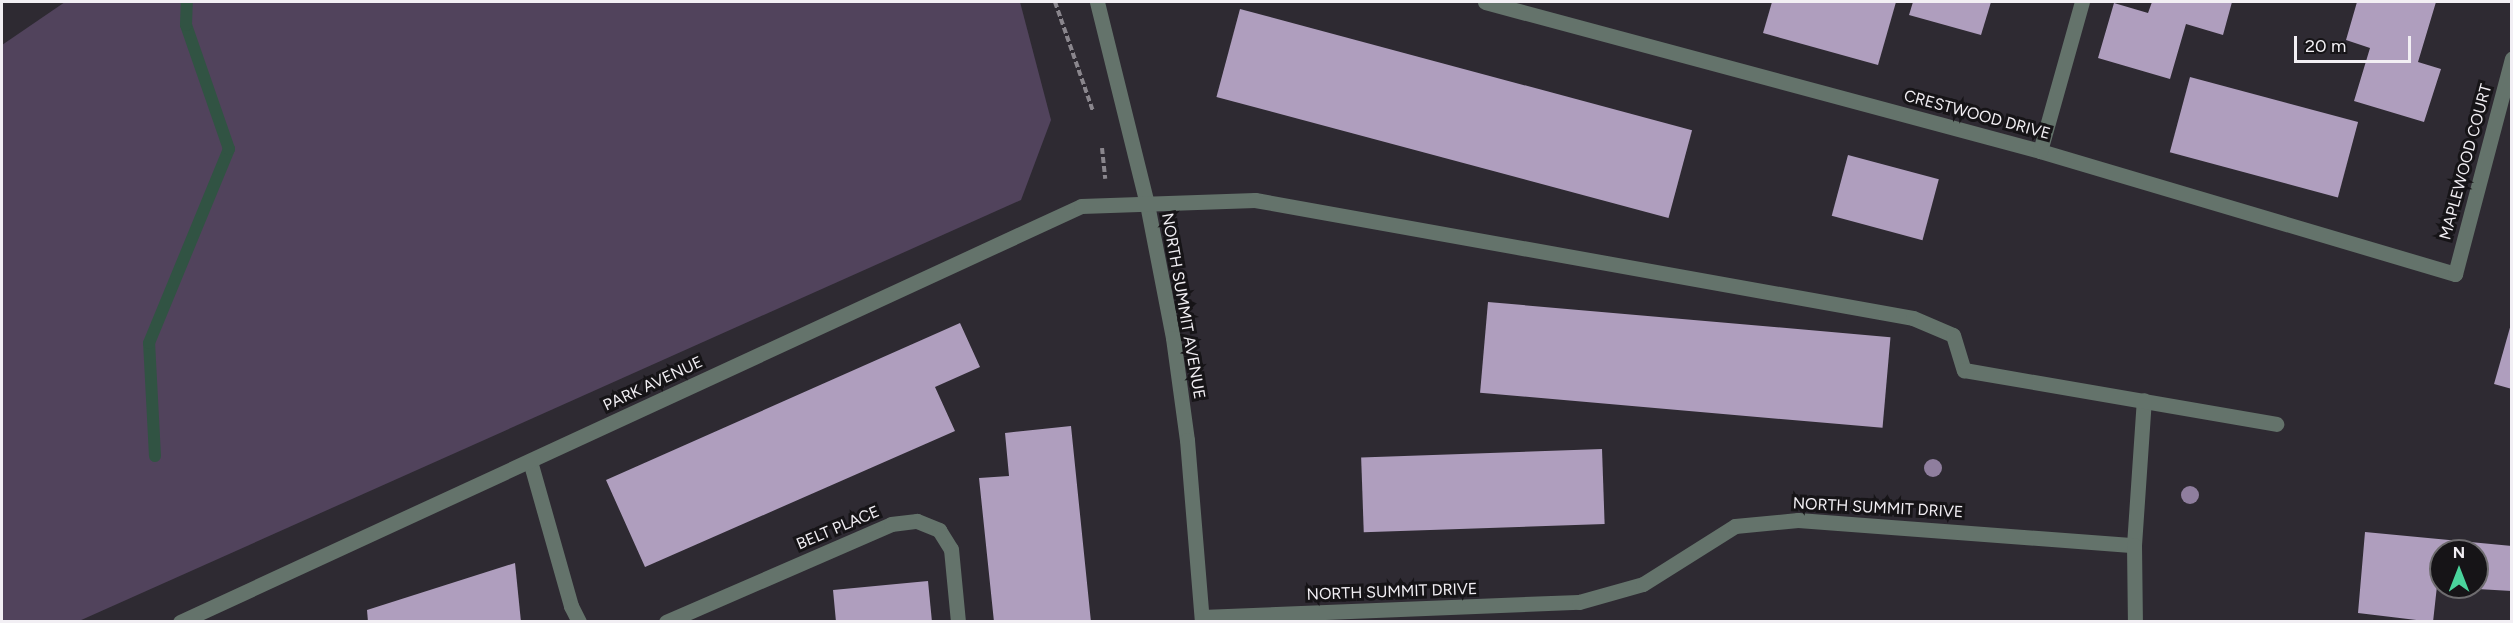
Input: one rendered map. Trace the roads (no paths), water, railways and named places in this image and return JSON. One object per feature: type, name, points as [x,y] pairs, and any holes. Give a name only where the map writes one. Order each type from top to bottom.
[{"type":"street","name":"NORTH SUMMIT AVENUE","points":[[1097,2],[1147,204],[1186,429],[1202,619]]},
{"type":"street","name":"CRESTWOOD DRIVE","points":[[1485,2],[2040,151],[2455,274]]},
{"type":"street","points":[[2040,151],[2082,2]]},
{"type":"street","name":"MAPLEWOOD COURT","points":[[2455,274],[2511,58]]},
{"type":"street","name":"PARK AVENUE","points":[[180,621],[1081,206],[1255,200],[1913,318],[1953,335],[1964,370],[2144,400]]},
{"type":"street","points":[[2135,621],[2133,545],[2144,400],[2276,424]]},
{"type":"street","points":[[530,461],[571,606],[579,621]]},
{"type":"street","name":"BELT PLACE","points":[[666,621],[891,524],[917,520],[939,530],[951,549],[958,621]]},
{"type":"street","name":"NORTH SUMMIT DRIVE","points":[[1202,619],[1580,602],[1643,584],[1735,526],[1798,520],[2133,545]]},
{"type":"waterway","points":[[155,456],[149,343],[229,149],[186,25],[187,2]]}]
